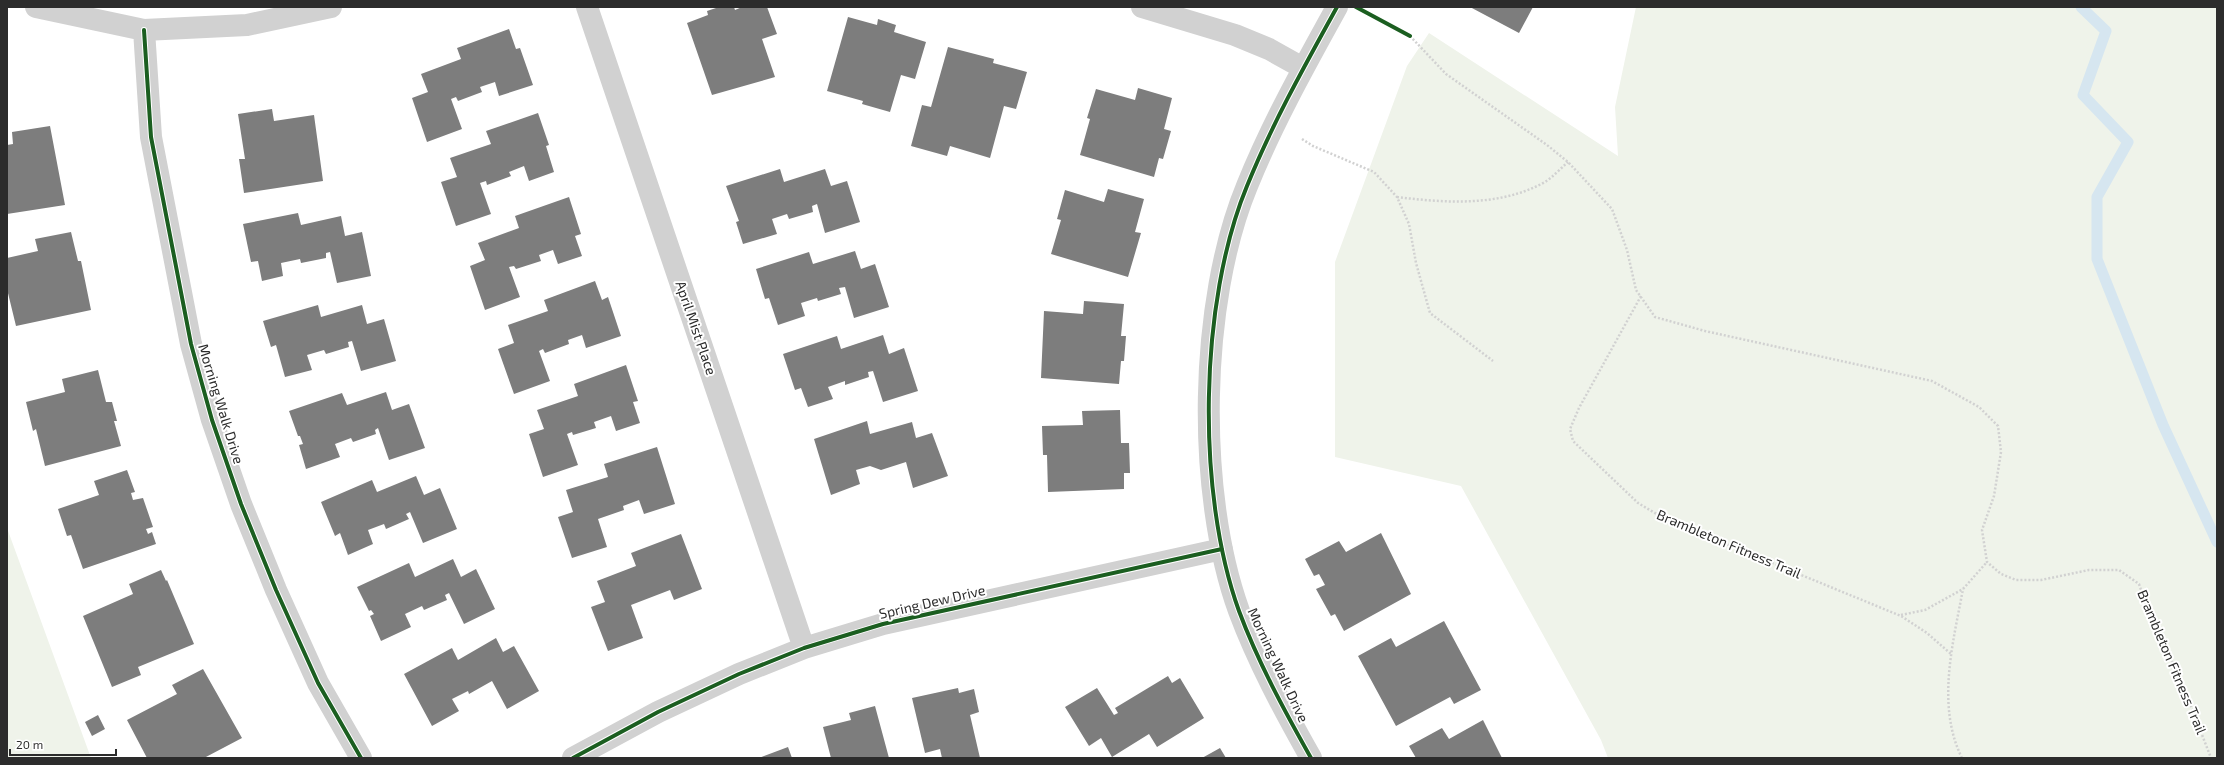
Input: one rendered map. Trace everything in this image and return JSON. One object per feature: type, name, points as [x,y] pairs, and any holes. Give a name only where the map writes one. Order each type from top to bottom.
[{"type":"street","points":[[36,7],[144,30],[247,25],[331,7]]},
{"type":"street","name":"April Mist Place","points":[[587,7],[804,648]]},
{"type":"street","points":[[1142,7],[1235,35],[1269,49],[1303,68]]},
{"type":"street","name":"Morning Walk Drive","points":[[1311,758],[1261,663],[1239,609],[1222,549],[1212,480],[1208,424],[1211,355],[1218,295],[1230,243],[1247,187],[1303,68],[1337,7]]},
{"type":"street","name":"Morning Walk Drive","points":[[144,30],[151,137],[191,344],[212,420],[241,504],[276,590],[318,682],[361,758]]},
{"type":"street","name":"Spring Dew Drive","points":[[573,758],[658,712],[739,674],[804,648],[884,624],[1222,549]]},
{"type":"path","points":[[1410,36],[1446,74],[1547,145],[1568,162],[1612,209],[1627,250],[1636,290],[1655,317],[1705,331],[1932,381],[1979,407],[1998,426],[2001,452],[1994,496],[1982,530],[1987,562],[1963,589],[1925,610],[1901,616]]},
{"type":"path","points":[[1313,146],[1374,172],[1397,197],[1409,224],[1416,263],[1430,312],[1493,361]]},
{"type":"path","points":[[1397,197],[1451,202],[1498,199],[1545,182],[1568,162]]},
{"type":"path","points":[[1962,758],[1953,741],[1948,698],[1951,654],[1963,589]]},
{"type":"shaded area","points":[[1636,7],[2217,7],[2217,758],[1608,758],[1601,740],[1461,486],[1335,457],[1335,262],[1407,66],[1429,33],[1618,156],[1615,107]]},
{"type":"shaded area","points":[[7,528],[91,758],[7,758]]},
{"type":"building","points":[[719,7],[734,7],[735,10],[742,7],[767,7],[777,34],[762,39],[775,77],[712,95],[687,23],[708,15],[707,11]]},
{"type":"building","points":[[1470,7],[1533,7],[1519,33]]},
{"type":"building","points":[[848,17],[877,25],[878,19],[896,25],[894,32],[926,42],[915,79],[901,75],[890,112],[862,104],[863,101],[827,91]]},
{"type":"building","points":[[509,29],[516,49],[520,48],[533,85],[499,96],[495,82],[480,87],[482,92],[458,101],[456,97],[451,99],[462,129],[427,142],[412,98],[428,92],[421,74],[461,59],[457,48]]},
{"type":"building","points":[[948,47],[994,59],[993,63],[1027,72],[1016,109],[1004,106],[990,158],[950,146],[947,156],[911,146],[922,105],[931,107]]},
{"type":"building","points":[[1138,88],[1172,98],[1164,129],[1171,131],[1163,159],[1159,158],[1154,177],[1080,155],[1090,119],[1087,118],[1096,89],[1135,100]]},
{"type":"building","points":[[272,109],[274,121],[314,115],[323,181],[244,193],[239,159],[245,159],[238,114]]},
{"type":"building","points":[[538,113],[549,145],[546,146],[554,172],[529,181],[524,166],[509,172],[511,176],[487,185],[486,181],[480,183],[491,214],[456,226],[441,182],[457,177],[450,158],[491,144],[486,131]]},
{"type":"building","points":[[50,126],[65,205],[7,214],[7,145],[13,144],[12,132]]},
{"type":"building","points":[[780,169],[784,182],[825,169],[831,186],[847,181],[860,222],[825,233],[817,204],[812,206],[813,212],[789,219],[787,214],[772,219],[777,234],[743,244],[736,222],[739,221],[726,186]]},
{"type":"building","points":[[1108,189],[1144,199],[1135,232],[1141,233],[1128,277],[1051,254],[1061,220],[1057,219],[1065,190],[1104,202]]},
{"type":"building","points":[[569,197],[581,234],[575,236],[582,256],[558,264],[553,250],[539,255],[541,261],[516,269],[514,266],[509,267],[520,297],[485,310],[470,266],[485,260],[478,243],[519,228],[515,216]]},
{"type":"building","points":[[298,213],[301,225],[341,216],[345,236],[362,232],[371,276],[337,283],[330,252],[326,253],[326,258],[301,263],[300,259],[281,263],[283,276],[262,281],[258,261],[251,262],[243,224]]},
{"type":"building","points":[[71,232],[78,261],[81,261],[91,310],[16,326],[7,289],[7,258],[38,251],[35,239]]},
{"type":"building","points":[[855,251],[861,269],[875,264],[889,307],[854,318],[845,287],[839,288],[841,294],[818,301],[817,298],[801,303],[805,316],[778,325],[769,298],[765,299],[756,269],[809,252],[813,264]]},
{"type":"building","points":[[595,281],[602,300],[608,297],[621,336],[586,348],[582,335],[568,340],[569,344],[545,353],[543,349],[539,351],[550,381],[514,394],[498,349],[514,343],[508,325],[548,311],[544,300]]},
{"type":"building","points":[[1084,301],[1124,304],[1121,336],[1126,336],[1124,361],[1121,361],[1119,384],[1041,378],[1044,311],[1083,314]]},
{"type":"building","points":[[318,305],[321,317],[362,305],[367,324],[384,319],[396,361],[361,371],[352,341],[348,342],[349,347],[326,354],[324,350],[307,355],[312,370],[285,377],[276,345],[271,347],[263,321]]},
{"type":"building","points":[[883,335],[889,354],[904,348],[918,391],[883,402],[873,371],[868,372],[869,377],[845,385],[845,381],[828,387],[833,399],[808,407],[801,388],[795,390],[783,354],[837,336],[841,349]]},
{"type":"building","points":[[626,365],[638,401],[633,402],[640,423],[616,431],[611,416],[594,422],[596,428],[573,435],[572,432],[567,434],[578,465],[543,477],[529,434],[544,429],[537,410],[578,396],[574,384]]},
{"type":"building","points":[[98,370],[106,402],[112,402],[117,421],[114,421],[121,446],[45,466],[36,429],[33,431],[26,402],[65,392],[62,379]]},
{"type":"building","points":[[386,392],[392,410],[409,404],[425,448],[389,460],[378,428],[375,430],[376,434],[353,442],[351,438],[335,444],[340,457],[306,469],[299,445],[303,444],[300,436],[298,436],[289,411],[342,393],[347,405]]},
{"type":"building","points":[[1120,410],[1121,443],[1129,443],[1130,473],[1124,473],[1124,489],[1048,492],[1047,455],[1043,455],[1042,426],[1083,425],[1082,411]]},
{"type":"building","points":[[867,421],[870,434],[912,422],[916,438],[932,433],[948,476],[913,488],[906,462],[881,470],[870,466],[856,470],[860,484],[831,495],[814,439]]},
{"type":"building","points":[[657,447],[675,504],[644,514],[639,500],[623,506],[624,510],[598,519],[607,547],[572,558],[558,517],[573,512],[566,490],[608,477],[604,464]]},
{"type":"building","points":[[127,470],[135,492],[131,493],[133,500],[143,498],[153,527],[146,529],[148,534],[152,532],[156,544],[83,569],[71,535],[67,536],[58,509],[99,495],[94,481]]},
{"type":"building","points":[[416,476],[424,495],[440,488],[457,529],[423,543],[410,512],[406,514],[409,519],[386,529],[384,524],[368,530],[373,544],[348,555],[340,533],[335,536],[321,502],[372,480],[377,492]]},
{"type":"building","points":[[1381,533],[1411,594],[1344,631],[1335,614],[1331,616],[1316,589],[1325,585],[1319,574],[1314,576],[1305,559],[1339,541],[1346,552]]},
{"type":"building","points":[[681,534],[702,589],[674,600],[670,590],[631,605],[643,638],[608,651],[591,607],[605,602],[597,581],[636,566],[631,553]]},
{"type":"building","points":[[453,559],[461,577],[476,569],[495,609],[464,624],[449,593],[445,595],[447,600],[424,610],[422,606],[405,614],[411,627],[381,641],[370,616],[374,614],[371,610],[369,611],[357,587],[409,563],[415,577]]},
{"type":"building","points":[[161,570],[166,581],[167,580],[194,644],[138,667],[141,675],[112,687],[83,616],[133,594],[129,584]]},
{"type":"building","points":[[1444,621],[1481,690],[1454,704],[1450,697],[1396,726],[1358,656],[1391,638],[1396,647]]},
{"type":"building","points":[[496,638],[503,652],[514,646],[539,691],[507,709],[492,681],[469,694],[468,691],[452,699],[459,711],[432,726],[404,674],[452,648],[458,660]]},
{"type":"building","points":[[203,669],[242,738],[204,758],[147,758],[127,720],[177,694],[172,685]]},
{"type":"building","points":[[1168,676],[1172,683],[1180,678],[1204,718],[1157,747],[1149,734],[1112,757],[1101,738],[1089,746],[1065,707],[1097,688],[1114,715],[1118,713],[1115,708]]},
{"type":"building","points":[[958,688],[959,693],[974,689],[979,712],[970,715],[980,758],[942,758],[940,749],[925,753],[912,698]]},
{"type":"building","points":[[875,706],[889,758],[831,758],[823,727],[851,720],[849,713]]},
{"type":"building","points":[[98,715],[105,729],[92,736],[85,722]]},
{"type":"building","points":[[1483,720],[1502,758],[1416,758],[1409,746],[1442,728],[1449,739]]},
{"type":"building","points":[[788,747],[792,758],[759,758]]},
{"type":"building","points":[[1220,748],[1226,758],[1202,758]]},
{"type":"waterway","points":[[2081,7],[2106,31],[2083,95],[2128,142],[2097,197],[2097,259],[2163,425],[2217,542]]},
{"type":"cycle path","points":[[1311,758],[1281,704],[1254,649],[1239,611],[1225,563],[1215,511],[1210,455],[1209,397],[1212,340],[1219,285],[1231,233],[1247,186],[1267,140],[1289,95],[1337,7]]},
{"type":"cycle path","points":[[1356,7],[1410,36]]},
{"type":"cycle path","points":[[144,30],[151,137],[191,344],[212,420],[241,504],[276,590],[318,683],[361,758]]},
{"type":"cycle path","points":[[573,758],[658,712],[739,674],[804,648],[883,624],[1222,549]]}]
